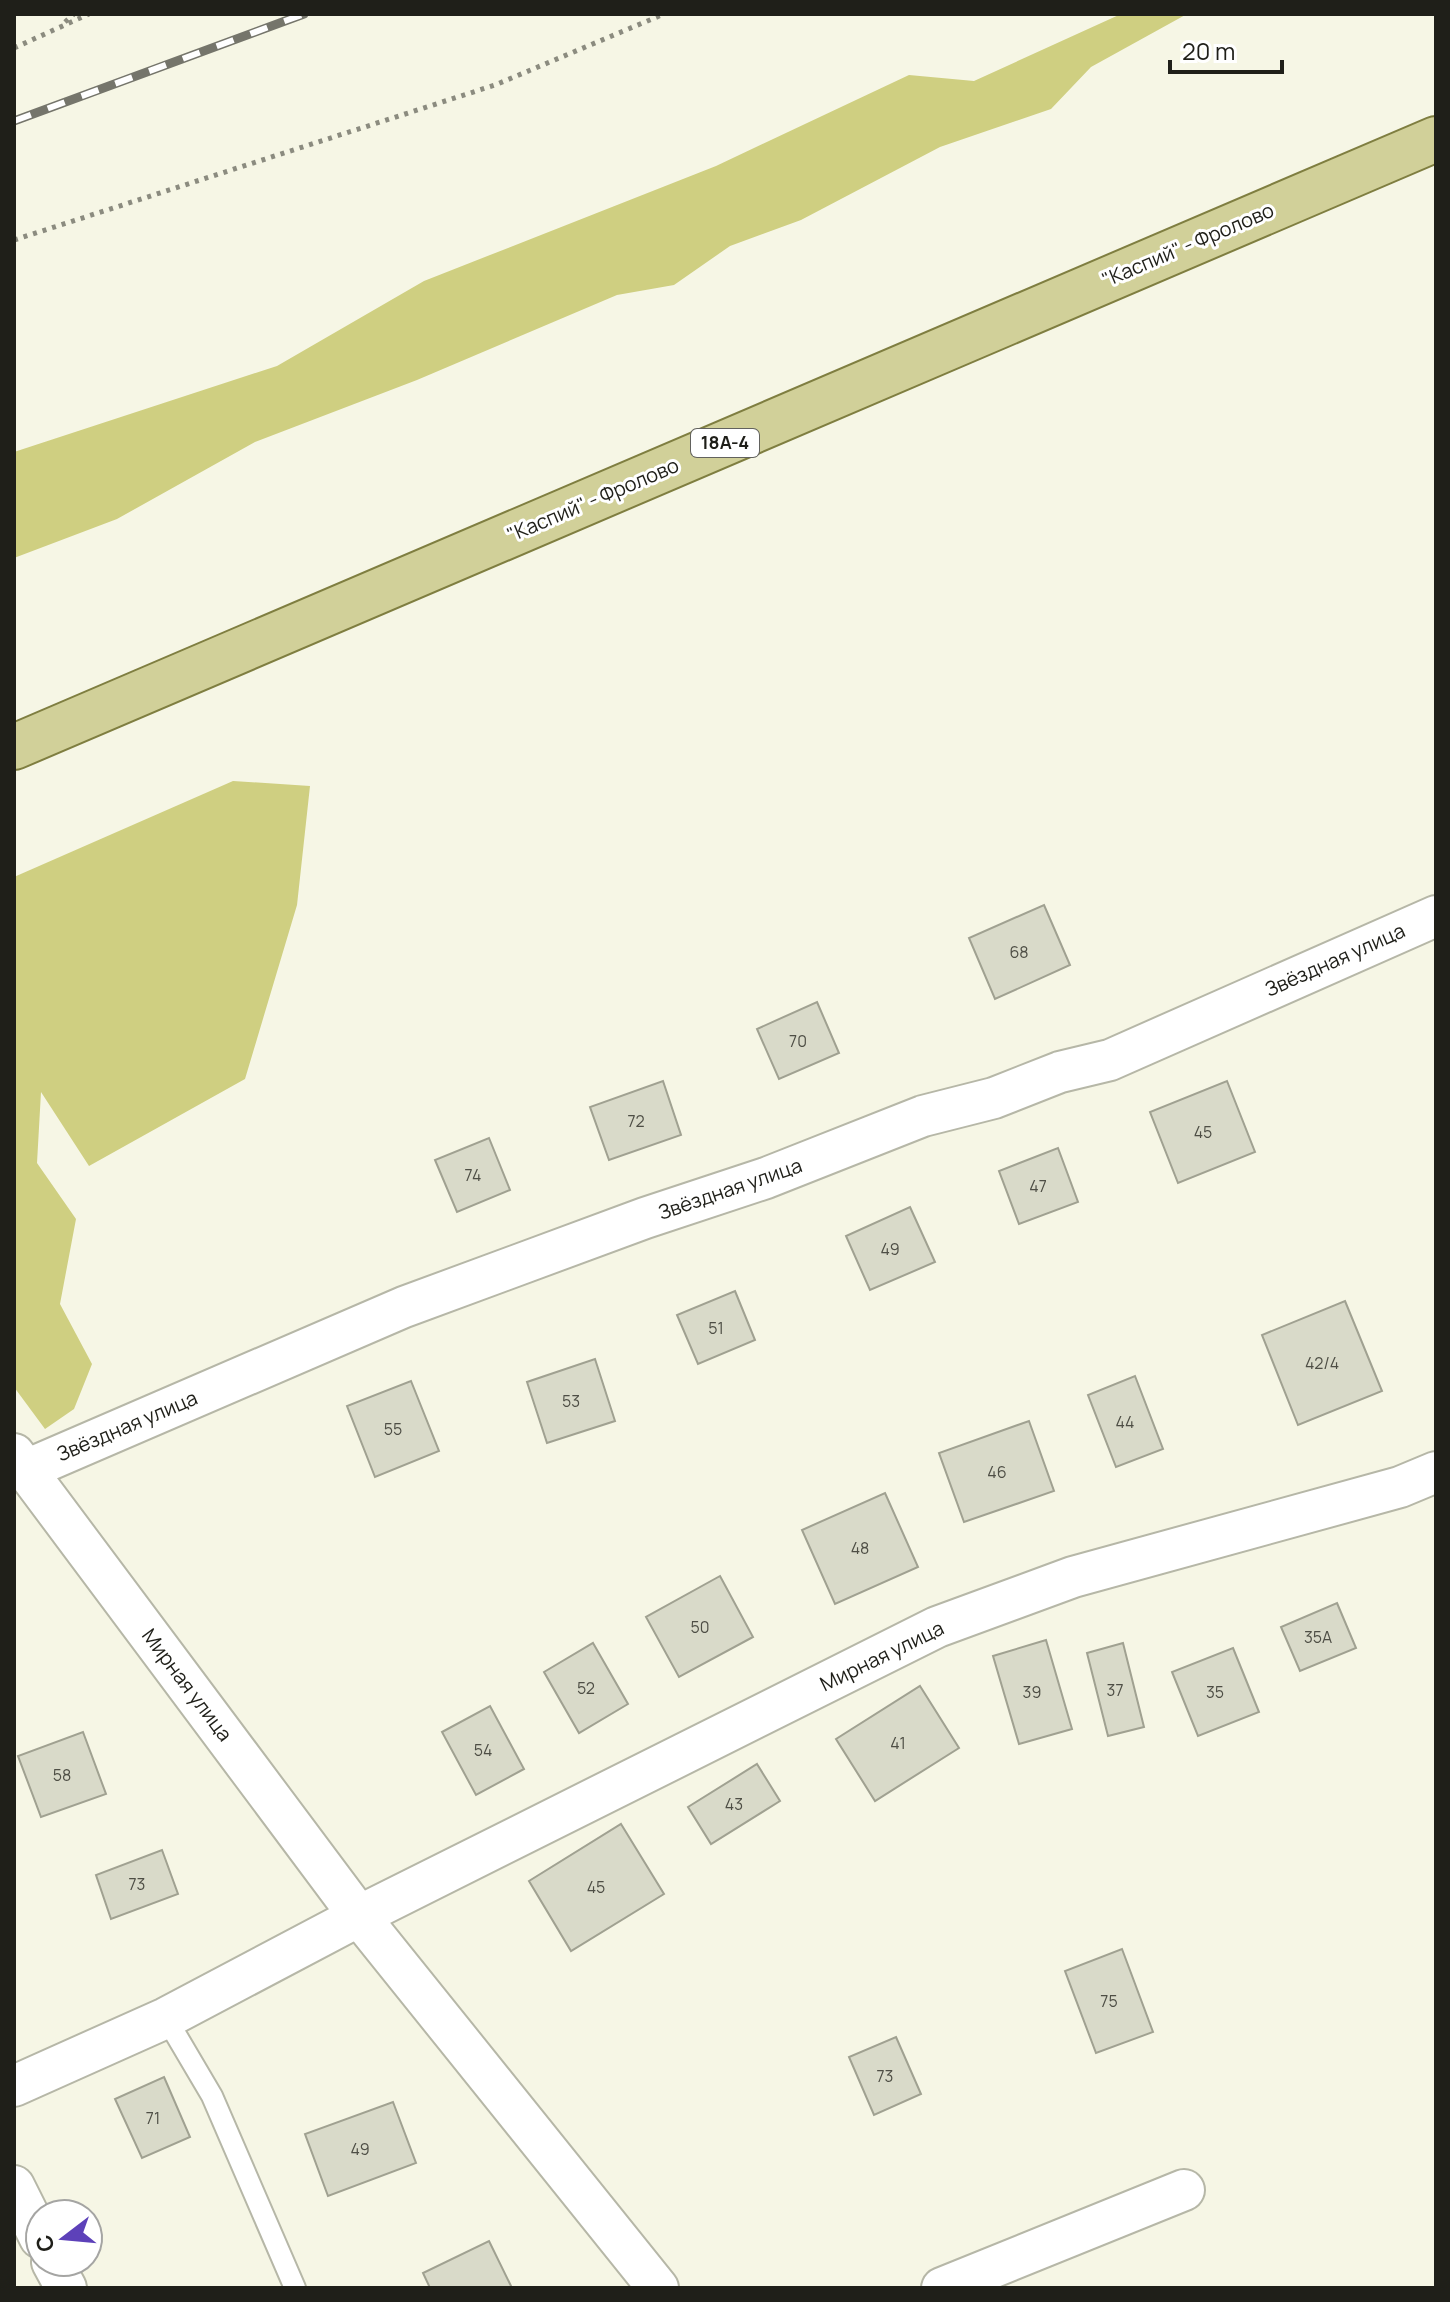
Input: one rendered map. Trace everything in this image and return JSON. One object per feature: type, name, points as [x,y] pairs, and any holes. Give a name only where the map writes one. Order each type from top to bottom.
[{"type":"main road","name":"\"Каспий\" - Фролово","points":[[14,747],[1436,139]]},
{"type":"street","name":"Звёздная улица","points":[[24,1481],[404,1307],[645,1218],[779,1173],[923,1116],[994,1098],[1060,1072],[1110,1060],[1436,916]]},
{"type":"street","name":"Мирная улица","points":[[14,2086],[166,2018],[359,1916],[937,1627],[1073,1577],[1400,1487],[1436,1472]]},
{"type":"street","name":"Мирная улица","points":[[24,1481],[359,1916],[658,2288]]},
{"type":"street","points":[[14,2186],[24,2206]]},
{"type":"street","points":[[942,2288],[1184,2190]]},
{"type":"lane","points":[[166,2018],[212,2096],[295,2288]]},
{"type":"path","points":[[61,25],[74,14]]},
{"type":"path","points":[[14,48],[89,14]]},
{"type":"path","points":[[14,240],[495,85],[664,14]]},
{"type":"shaded area","points":[[1121,14],[1187,14],[1091,67],[1051,109],[940,147],[801,220],[730,246],[674,285],[617,295],[417,380],[255,442],[117,519],[14,558],[14,452],[277,366],[424,281],[716,166],[909,75],[974,81]]},
{"type":"shaded area","points":[[233,781],[310,786],[297,905],[245,1079],[89,1166],[41,1092],[37,1163],[76,1219],[60,1304],[92,1364],[74,1409],[45,1429],[14,1387],[14,877]]},
{"type":"building","points":[[1044,905],[1070,965],[995,999],[969,938]]},
{"type":"building","points":[[817,1002],[839,1053],[779,1079],[757,1029]]},
{"type":"building","points":[[663,1081],[681,1135],[609,1160],[590,1107]]},
{"type":"building","points":[[1227,1081],[1255,1152],[1178,1183],[1150,1112]]},
{"type":"building","points":[[489,1138],[510,1190],[457,1212],[435,1160]]},
{"type":"building","points":[[1058,1148],[1078,1202],[1019,1224],[999,1171]]},
{"type":"building","points":[[910,1207],[935,1262],[870,1290],[846,1236]]},
{"type":"building","points":[[735,1291],[755,1340],[698,1364],[677,1315]]},
{"type":"building","points":[[1345,1301],[1382,1391],[1298,1425],[1262,1335]]},
{"type":"building","points":[[595,1359],[615,1421],[547,1443],[527,1382]]},
{"type":"building","points":[[1135,1376],[1163,1449],[1116,1467],[1088,1395]]},
{"type":"building","points":[[411,1381],[439,1451],[375,1477],[347,1406]]},
{"type":"building","points":[[1029,1421],[1054,1491],[964,1522],[939,1453]]},
{"type":"building","points":[[885,1493],[918,1567],[835,1604],[802,1530]]},
{"type":"building","points":[[720,1576],[753,1637],[679,1677],[646,1617]]},
{"type":"building","points":[[1337,1603],[1356,1648],[1300,1671],[1281,1627]]},
{"type":"building","points":[[1046,1640],[1072,1729],[1019,1744],[993,1656]]},
{"type":"building","points":[[593,1643],[628,1704],[579,1733],[544,1672]]},
{"type":"building","points":[[1123,1643],[1144,1727],[1108,1736],[1087,1653]]},
{"type":"building","points":[[1233,1648],[1259,1712],[1198,1736],[1172,1672]]},
{"type":"building","points":[[920,1686],[959,1748],[875,1801],[836,1739]]},
{"type":"building","points":[[490,1706],[524,1769],[476,1795],[442,1732]]},
{"type":"building","points":[[83,1732],[106,1794],[41,1817],[18,1756]]},
{"type":"building","points":[[757,1764],[780,1801],[711,1844],[688,1807]]},
{"type":"building","points":[[621,1824],[664,1894],[571,1951],[529,1881]]},
{"type":"building","points":[[162,1850],[178,1894],[111,1919],[96,1875]]},
{"type":"building","points":[[1122,1949],[1153,2032],[1096,2053],[1065,1971]]},
{"type":"building","points":[[896,2037],[921,2094],[874,2115],[849,2057]]},
{"type":"building","points":[[164,2077],[190,2137],[142,2158],[115,2099]]},
{"type":"building","points":[[393,2102],[416,2163],[328,2196],[305,2134]]},
{"type":"building","points":[[489,2241],[512,2288],[430,2288],[423,2273]]},
{"type":"railway","points":[[14,121],[304,14]]}]
